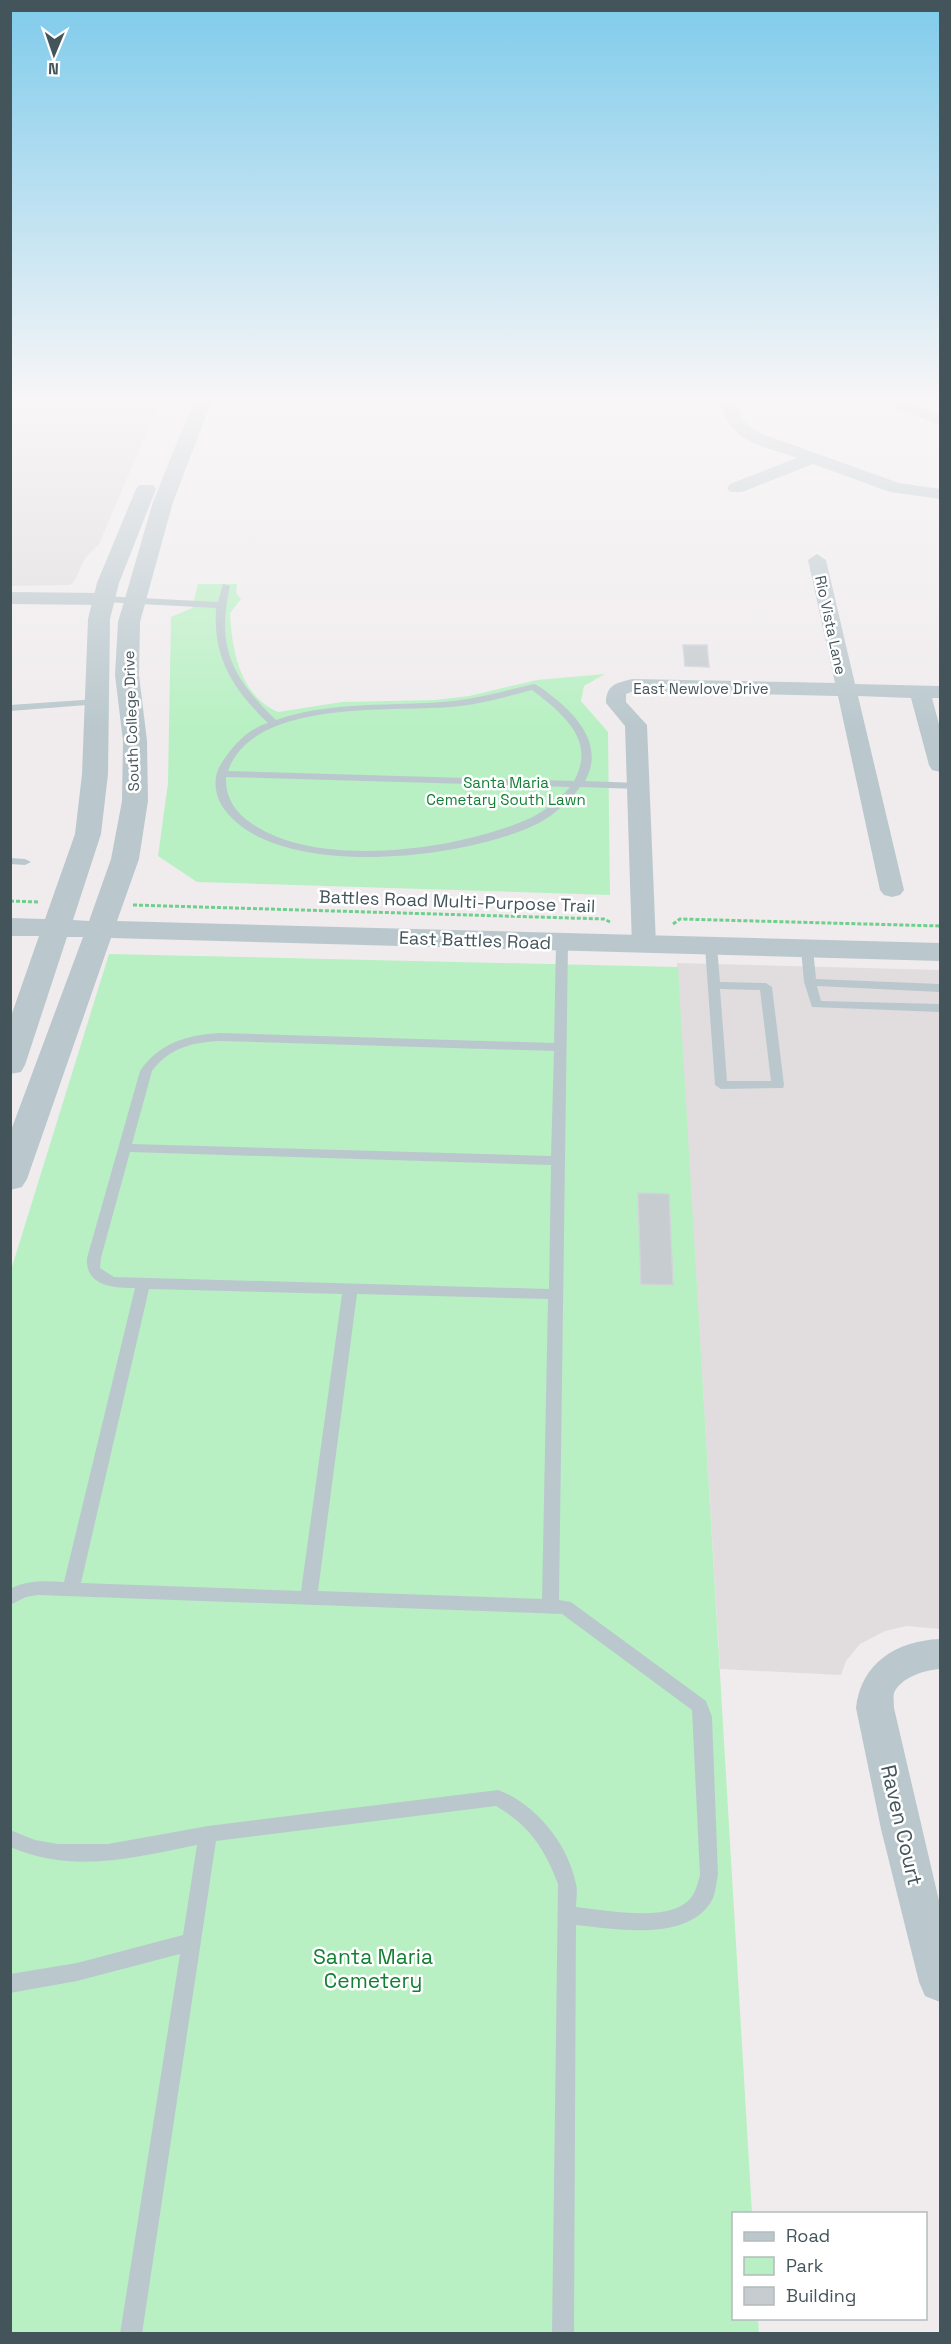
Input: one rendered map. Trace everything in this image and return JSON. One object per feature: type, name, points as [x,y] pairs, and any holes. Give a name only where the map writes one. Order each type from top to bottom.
[{"type":"street","name":"South College Drive","points":[[10,1065],[88,834],[97,702],[99,619],[103,599],[139,507]]},
{"type":"street","name":"South College Drive","points":[[10,1179],[125,859],[135,801],[135,741],[127,675],[129,621],[141,600],[162,507]]},
{"type":"street","name":"Rio Vista Lane","points":[[817,560],[892,890]]},
{"type":"street","points":[[10,598],[103,599]]},
{"type":"street","name":"East Newlove Drive","points":[[644,945],[636,725],[616,703],[616,691],[632,685],[930,692]]},
{"type":"street","points":[[930,692],[940,765]]},
{"type":"street","name":"East Battles Road","points":[[10,927],[55,929],[104,917],[562,943],[940,952]]},
{"type":"street","name":"Raven Court","points":[[940,1654],[909,1661],[893,1671],[877,1690],[875,1708],[901,1829],[940,1982]]},
{"type":"lane","points":[[103,599],[141,600],[162,604],[223,595],[225,663],[243,693],[275,723]]},
{"type":"lane","points":[[534,687],[558,705],[579,730],[586,747],[586,765],[579,784],[558,806],[533,822],[500,834],[456,844],[376,852],[340,852],[300,848],[271,839],[249,827],[231,812],[222,799],[221,774],[239,746],[275,723],[328,710],[454,704],[534,687]]},
{"type":"lane","points":[[10,708],[97,702]]},
{"type":"lane","points":[[221,774],[638,786]]},
{"type":"lane","points":[[10,861],[25,862]]},
{"type":"lane","points":[[550,1606],[562,943]]},
{"type":"lane","points":[[711,947],[713,985],[721,1085],[778,1085],[766,987],[713,985]]},
{"type":"lane","points":[[807,949],[810,982],[816,1004],[940,1008]]},
{"type":"lane","points":[[810,982],[940,988]]},
{"type":"lane","points":[[556,1294],[143,1284],[111,1282],[93,1270],[94,1258],[146,1071],[152,1062],[175,1045],[198,1038],[560,1047]]},
{"type":"lane","points":[[124,1148],[558,1161]]},
{"type":"lane","points":[[71,1589],[143,1284]]},
{"type":"lane","points":[[309,1597],[350,1289]]},
{"type":"lane","points":[[10,1598],[22,1591],[38,1588],[565,1607],[700,1706],[703,1717],[709,1875],[709,1890],[701,1904],[684,1915],[663,1921],[566,1915]]},
{"type":"lane","points":[[10,1838],[24,1845],[57,1854],[82,1855],[208,1834],[498,1798],[525,1813],[554,1847],[567,1884],[563,2334]]},
{"type":"lane","points":[[131,2334],[208,1834]]},
{"type":"lane","points":[[10,1984],[77,1972],[191,1942]]},
{"type":"path","name":"Battles Road Multi-Purpose Trail","points":[[104,917],[604,919],[644,945]]},
{"type":"path","points":[[644,945],[680,919],[940,926]]},
{"type":"shaded area","points":[[11,507],[115,507],[99,544],[85,558],[75,580],[70,585],[11,586]]},
{"type":"shaded area","points":[[677,963],[940,970],[940,1629],[907,1626],[885,1631],[860,1644],[846,1661],[841,1675],[720,1669]]},
{"type":"green space","name":"Santa Maria Cemetary South Lawn","points":[[198,584],[237,584],[236,593],[241,599],[230,613],[233,641],[240,670],[254,694],[278,712],[342,702],[435,700],[469,696],[537,680],[605,674],[584,686],[581,701],[608,732],[610,895],[197,882],[158,856],[168,783],[171,617],[192,608]]},
{"type":"green space","name":"Santa Maria Cemetery","points":[[109,954],[678,967],[752,2212],[732,2212],[732,2320],[758,2320],[759,2333],[11,2334],[11,1270]]},
{"type":"building","points":[[683,645],[707,645],[709,667],[685,666]]},
{"type":"building","points":[[638,1193],[669,1194],[673,1285],[641,1284]]}]
